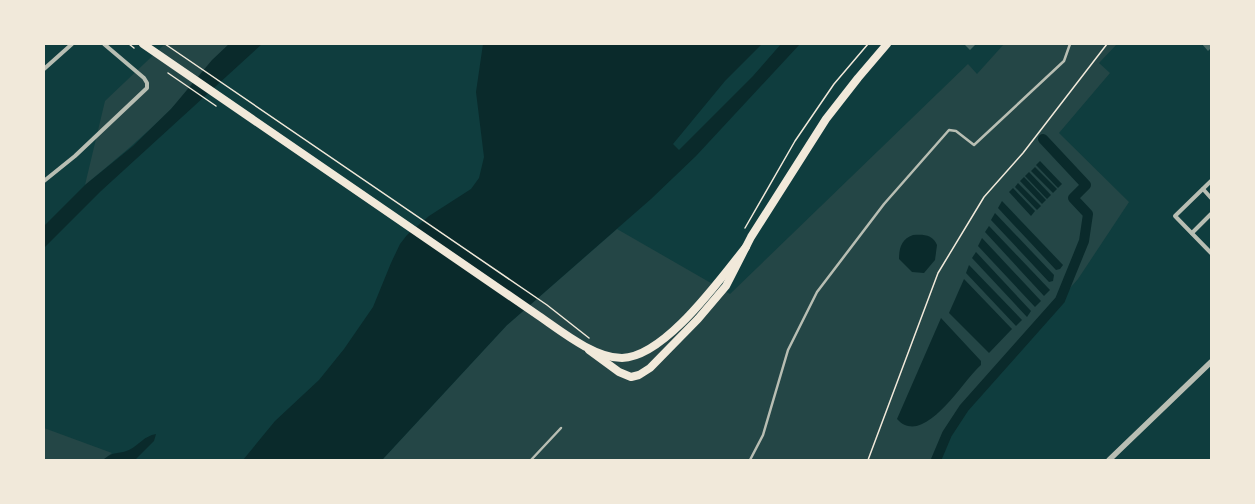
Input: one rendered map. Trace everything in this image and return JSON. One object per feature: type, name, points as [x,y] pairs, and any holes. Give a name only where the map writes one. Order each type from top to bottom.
[{"type":"highway","points":[[143,44],[180,71],[539,316],[587,348],[607,356],[621,358],[632,356],[657,345],[695,308],[746,247]]},
{"type":"highway","points":[[587,348],[592,354],[619,372],[631,376],[639,375],[650,368],[670,348],[726,286],[746,247],[796,164],[826,119],[887,44]]},
{"type":"street","points":[[44,69],[72,44]]},
{"type":"street","points":[[44,181],[81,150],[147,88],[147,83],[144,78],[104,44]]},
{"type":"street","points":[[1211,181],[1175,216],[1211,253]]},
{"type":"street","points":[[1203,189],[1211,198]]},
{"type":"street","points":[[1192,233],[1211,214]]},
{"type":"street","points":[[1109,460],[1211,362]]},
{"type":"lane","points":[[750,460],[763,435],[788,350],[818,292],[884,204],[949,130],[956,130],[974,145],[1064,61],[1070,44]]},
{"type":"lane","points":[[530,460],[561,428]]},
{"type":"path","points":[[165,44],[191,64],[547,305],[594,341]]},
{"type":"path","points":[[744,230],[795,141],[834,84],[868,44]]},
{"type":"path","points":[[868,460],[938,273],[984,197],[1023,153],[1107,44]]},
{"type":"shaded area","points":[[165,44],[229,44],[170,110],[118,158],[85,185],[105,101]]},
{"type":"shaded area","points":[[229,44],[262,44],[101,191],[44,248],[44,226],[85,185],[133,146],[171,109],[212,60]]},
{"type":"shaded area","points":[[483,44],[762,44],[725,81],[673,144],[679,150],[753,76],[781,44],[800,44],[696,156],[651,199],[507,325],[382,460],[243,460],[275,421],[319,380],[344,349],[373,307],[391,263],[400,244],[407,235],[429,216],[471,189],[479,178],[484,157],[476,92]]},
{"type":"shaded area","points":[[1004,44],[1117,44],[1099,63],[1110,73],[1059,133],[1129,202],[1078,279],[951,423],[936,460],[382,460],[507,325],[617,229],[730,294],[968,64],[977,74]]},
{"type":"shaded area","points":[[1040,161],[1062,184],[1058,188],[1036,165]]},
{"type":"shaded area","points":[[1035,167],[1057,189],[1053,193],[1031,171]]},
{"type":"shaded area","points":[[1029,172],[1051,195],[1047,199],[1025,176]]},
{"type":"shaded area","points":[[1024,177],[1046,200],[1042,204],[1020,181]]},
{"type":"shaded area","points":[[1018,183],[1041,206],[1037,210],[1015,187]]},
{"type":"shaded area","points":[[1013,188],[1035,211],[1031,216],[1009,192]]},
{"type":"shaded area","points":[[1002,201],[1063,265],[1060,269],[1056,270],[998,208]]},
{"type":"shaded area","points":[[995,213],[1054,275],[1053,281],[1049,282],[991,220]]},
{"type":"shaded area","points":[[989,226],[1050,290],[1044,296],[985,232]]},
{"type":"shaded area","points":[[913,235],[931,237],[937,245],[935,260],[924,273],[912,272],[899,259],[902,244],[906,239]]},
{"type":"shaded area","points":[[982,238],[1041,301],[1035,307],[978,246]]},
{"type":"shaded area","points":[[976,252],[1031,311],[1027,317],[972,258]]},
{"type":"shaded area","points":[[969,265],[1022,320],[1016,326],[966,273]]},
{"type":"shaded area","points":[[964,279],[1012,329],[989,353],[949,313]]},
{"type":"shaded area","points":[[941,318],[981,361],[981,365],[954,397],[931,419],[919,425],[908,426],[897,419]]},
{"type":"shaded area","points":[[44,428],[112,453],[103,460],[44,460]]},
{"type":"shaded area","points":[[156,434],[154,441],[135,460],[103,460],[113,454],[129,450],[148,437]]},
{"type":"building","points":[[964,44],[976,44],[970,50]]},
{"type":"building","points":[[1202,44],[1211,44],[1211,48],[1208,51]]},
{"type":"waterway","points":[[936,460],[947,434],[964,408],[1060,300],[1084,241],[1088,214],[1073,198],[1086,185],[1043,139]]}]
